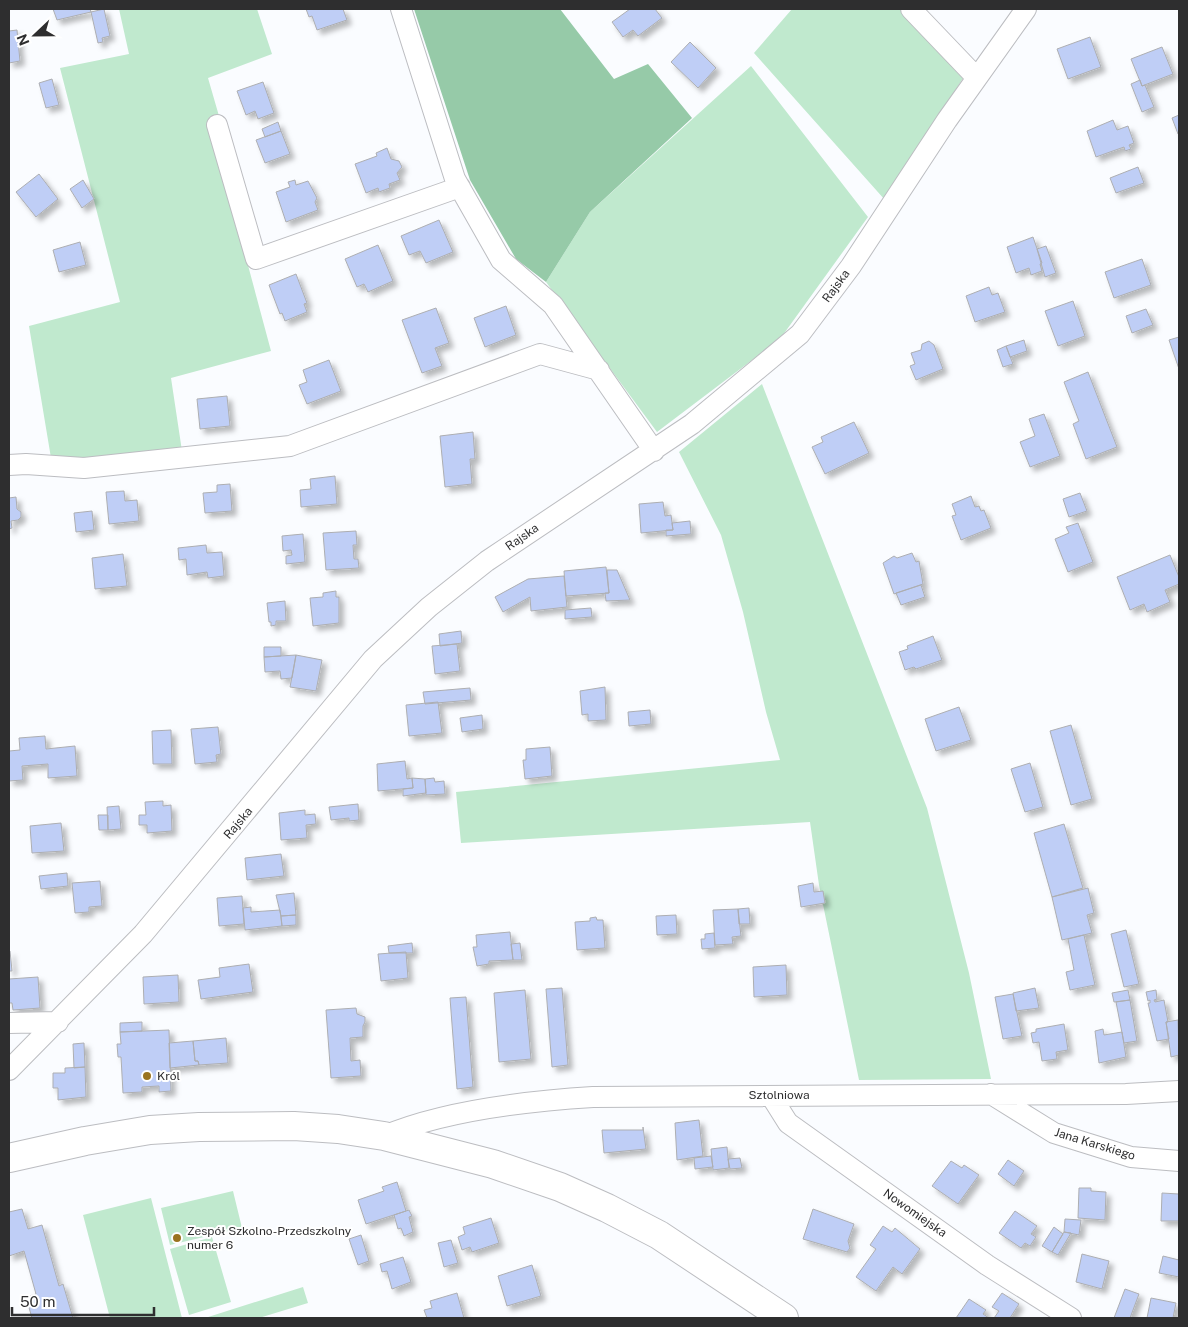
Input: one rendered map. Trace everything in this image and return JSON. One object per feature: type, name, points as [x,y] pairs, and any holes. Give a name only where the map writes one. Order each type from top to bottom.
[{"type":"street","points":[[400,9],[455,179],[501,260],[553,305],[654,451]]},
{"type":"street","points":[[911,9],[977,78]]},
{"type":"street","name":"Rajska","points":[[9,1070],[149,927],[373,659],[429,607],[487,561],[563,509],[654,451],[738,388],[800,334],[850,266],[1026,9]]},
{"type":"street","points":[[218,125],[256,258],[460,187]]},
{"type":"street","points":[[9,465],[26,464],[84,468],[290,446],[540,354],[599,370]]},
{"type":"street","points":[[9,1023],[58,1022]]},
{"type":"street","name":"Sztolniowa","points":[[384,1136],[425,1120],[570,1098],[1126,1094],[1179,1091]]},
{"type":"street","name":"Jana Karskiego","points":[[992,1094],[1054,1133],[1131,1157],[1179,1161]]},
{"type":"street","name":"Nowomiejska","points":[[771,1096],[788,1123],[988,1265],[1071,1318]]},
{"type":"street","points":[[9,1158],[85,1141],[150,1130],[199,1127],[294,1126],[338,1129],[384,1136],[493,1164],[560,1187],[607,1208],[659,1235],[784,1318]]},
{"type":"green space","points":[[119,9],[257,9],[272,54],[208,78],[219,116],[209,120],[271,351],[171,378],[182,451],[75,462],[51,458],[29,326],[120,302],[60,68],[129,54]]},
{"type":"green space","points":[[414,9],[560,9],[614,79],[648,64],[692,118],[590,212],[546,282],[516,259],[470,180]]},
{"type":"green space","points":[[792,9],[906,9],[967,72],[885,200],[754,53]]},
{"type":"green space","points":[[751,66],[868,217],[780,339],[657,432],[546,282],[590,212]]},
{"type":"green space","points":[[762,384],[927,808],[969,973],[991,1079],[859,1080],[819,885],[810,822],[461,843],[456,792],[780,760],[766,712],[743,612],[721,535],[679,452]]},
{"type":"green space","points":[[233,1191],[242,1228],[170,1245],[161,1208]]},
{"type":"green space","points":[[151,1198],[182,1318],[110,1318],[83,1215]]},
{"type":"green space","points":[[212,1237],[231,1302],[189,1315],[170,1249]]},
{"type":"green space","points":[[303,1287],[308,1303],[259,1318],[205,1318]]},
{"type":"building","points":[[53,9],[90,9],[91,12],[57,20]]},
{"type":"building","points":[[104,9],[110,36],[102,38],[103,42],[98,43],[91,12]]},
{"type":"building","points":[[306,9],[343,9],[347,20],[317,30],[312,16],[309,17]]},
{"type":"building","points":[[630,9],[655,9],[662,18],[638,36],[633,30],[623,37],[612,22]]},
{"type":"building","points":[[17,30],[20,61],[9,63],[9,31]]},
{"type":"building","points":[[1090,37],[1101,67],[1068,79],[1057,49]]},
{"type":"building","points":[[690,42],[716,68],[698,88],[671,62]]},
{"type":"building","points":[[1162,47],[1173,74],[1142,86],[1131,59]]},
{"type":"building","points":[[52,79],[59,105],[46,108],[39,83]]},
{"type":"building","points":[[1140,80],[1142,86],[1145,85],[1154,107],[1142,112],[1131,84]]},
{"type":"building","points":[[263,82],[274,113],[258,119],[255,111],[246,115],[237,91]]},
{"type":"building","points":[[1179,115],[1179,133],[1178,134],[1172,118]]},
{"type":"building","points":[[1113,120],[1117,130],[1128,126],[1134,143],[1129,145],[1131,149],[1125,151],[1124,147],[1096,157],[1087,131]]},
{"type":"building","points":[[278,122],[281,131],[265,137],[262,129]]},
{"type":"building","points":[[281,131],[290,154],[265,163],[256,140]]},
{"type":"building","points":[[387,148],[391,159],[399,161],[402,167],[397,173],[400,180],[389,184],[390,188],[379,192],[378,188],[366,193],[355,164],[377,156],[376,153]]},
{"type":"building","points":[[1138,167],[1144,183],[1116,193],[1110,178]]},
{"type":"building","points":[[39,174],[58,199],[36,217],[16,192]]},
{"type":"building","points":[[83,180],[94,199],[82,208],[70,189]]},
{"type":"building","points":[[295,180],[296,185],[308,181],[317,198],[315,202],[318,210],[286,222],[276,192],[290,187],[288,182]]},
{"type":"building","points":[[439,220],[453,252],[426,263],[420,251],[409,255],[401,236]]},
{"type":"building","points":[[1033,237],[1042,263],[1040,264],[1042,271],[1031,275],[1029,268],[1016,273],[1007,247]]},
{"type":"building","points":[[80,242],[86,265],[59,272],[53,250]]},
{"type":"building","points":[[378,245],[393,281],[368,292],[364,284],[357,287],[345,259]]},
{"type":"building","points":[[1046,246],[1056,273],[1045,277],[1037,249]]},
{"type":"building","points":[[1142,259],[1151,285],[1114,298],[1105,272]]},
{"type":"building","points":[[296,274],[307,303],[304,304],[307,312],[285,321],[282,313],[280,314],[269,285]]},
{"type":"building","points":[[989,287],[992,295],[998,293],[1005,312],[975,322],[966,296]]},
{"type":"building","points":[[1073,301],[1085,336],[1058,346],[1045,311]]},
{"type":"building","points":[[506,306],[516,335],[485,347],[474,318]]},
{"type":"building","points":[[436,308],[449,343],[435,348],[442,366],[422,373],[402,320]]},
{"type":"building","points":[[1146,309],[1153,325],[1132,333],[1126,316]]},
{"type":"building","points":[[1179,337],[1179,369],[1169,340]]},
{"type":"building","points":[[1024,340],[1027,351],[1010,357],[1006,346]]},
{"type":"building","points":[[929,341],[934,345],[943,369],[916,380],[910,366],[915,364],[911,353],[921,350],[922,344]]},
{"type":"building","points":[[1006,346],[1013,364],[1003,367],[997,350]]},
{"type":"building","points":[[329,360],[341,391],[307,404],[299,385],[307,382],[303,370]]},
{"type":"building","points":[[1088,372],[1117,447],[1086,459],[1073,424],[1079,421],[1064,382]]},
{"type":"building","points":[[227,396],[230,426],[200,429],[197,399]]},
{"type":"building","points":[[1044,414],[1060,456],[1030,467],[1020,442],[1035,436],[1029,419]]},
{"type":"building","points":[[854,422],[869,453],[825,474],[812,447],[823,442],[821,437]]},
{"type":"building","points":[[473,432],[475,459],[470,459],[472,484],[445,487],[440,436]]},
{"type":"building","points":[[335,476],[337,504],[301,507],[300,490],[311,489],[310,479]]},
{"type":"building","points":[[230,484],[232,511],[205,513],[203,493],[217,492],[217,485]]},
{"type":"building","points":[[124,491],[125,501],[137,500],[139,521],[109,524],[106,492]]},
{"type":"building","points":[[1080,493],[1087,511],[1069,517],[1063,499]]},
{"type":"building","points":[[971,496],[975,507],[979,506],[981,511],[984,510],[991,528],[961,540],[952,516],[956,515],[952,504]]},
{"type":"building","points":[[16,497],[17,509],[21,512],[21,517],[18,520],[11,521],[12,528],[9,529],[9,498]]},
{"type":"building","points":[[663,502],[665,516],[671,515],[673,530],[641,533],[639,504]]},
{"type":"building","points":[[92,511],[94,530],[76,532],[74,513]]},
{"type":"building","points":[[690,521],[691,534],[666,536],[666,530],[673,530],[672,523]]},
{"type":"building","points":[[1078,523],[1093,562],[1068,572],[1055,539],[1069,533],[1066,527]]},
{"type":"building","points":[[356,531],[357,545],[353,545],[354,559],[358,559],[359,568],[326,570],[323,533]]},
{"type":"building","points":[[303,534],[305,562],[286,564],[286,556],[292,555],[291,550],[283,551],[282,536]]},
{"type":"building","points":[[206,545],[207,553],[222,552],[224,576],[208,578],[207,572],[187,575],[186,559],[179,560],[178,548]]},
{"type":"building","points":[[912,553],[916,562],[919,561],[923,584],[894,594],[883,563],[894,556],[897,558]]},
{"type":"building","points":[[123,554],[127,586],[95,589],[92,558]]},
{"type":"building","points":[[1170,555],[1179,577],[1179,584],[1165,590],[1170,602],[1147,612],[1144,604],[1130,610],[1117,577]]},
{"type":"building","points":[[606,567],[609,593],[566,596],[564,571]]},
{"type":"building","points":[[607,570],[617,570],[630,600],[606,601],[605,593],[609,593]]},
{"type":"building","points":[[564,576],[567,607],[531,611],[530,597],[503,612],[495,597],[528,579]]},
{"type":"building","points":[[921,585],[925,597],[901,605],[896,593]]},
{"type":"building","points":[[336,591],[336,597],[339,597],[339,623],[313,626],[310,598],[323,597],[323,593]]},
{"type":"building","points":[[285,601],[286,621],[276,621],[276,625],[271,626],[267,603]]},
{"type":"building","points":[[591,608],[592,617],[565,619],[565,610]]},
{"type":"building","points":[[461,631],[462,643],[440,646],[439,634]]},
{"type":"building","points":[[933,636],[942,660],[916,669],[914,667],[905,670],[899,652],[908,649],[907,646]]},
{"type":"building","points":[[457,644],[460,671],[435,674],[432,646]]},
{"type":"building","points":[[264,647],[281,647],[281,656],[264,657]]},
{"type":"building","points":[[296,655],[292,678],[281,679],[280,671],[265,672],[264,657]]},
{"type":"building","points":[[296,655],[322,660],[316,691],[290,687]]},
{"type":"building","points":[[605,687],[606,720],[588,721],[588,714],[582,715],[580,691]]},
{"type":"building","points":[[470,688],[471,700],[425,704],[423,692]]},
{"type":"building","points":[[438,702],[442,733],[409,736],[406,705]]},
{"type":"building","points":[[959,707],[971,740],[936,751],[925,719]]},
{"type":"building","points":[[650,710],[651,724],[629,726],[628,712]]},
{"type":"building","points":[[482,715],[483,729],[462,732],[460,718]]},
{"type":"building","points":[[1071,725],[1092,799],[1071,805],[1050,731]]},
{"type":"building","points":[[218,727],[221,754],[216,755],[217,762],[195,764],[191,729]]},
{"type":"building","points":[[171,730],[172,764],[153,764],[152,731]]},
{"type":"building","points":[[45,736],[46,749],[75,746],[77,776],[48,778],[48,764],[22,766],[23,780],[9,781],[9,751],[20,750],[19,738]]},
{"type":"building","points":[[550,747],[552,776],[525,779],[523,760],[526,760],[526,749]]},
{"type":"building","points":[[405,761],[407,779],[412,778],[413,788],[378,791],[377,764]]},
{"type":"building","points":[[1030,763],[1043,807],[1025,812],[1011,769]]},
{"type":"building","points":[[412,778],[425,779],[426,793],[403,796],[403,789],[413,788]]},
{"type":"building","points":[[434,778],[435,782],[444,781],[445,794],[426,795],[425,779]]},
{"type":"building","points":[[163,801],[163,806],[171,805],[172,831],[147,833],[147,825],[139,825],[139,815],[146,815],[145,802]]},
{"type":"building","points":[[358,804],[359,820],[349,821],[349,818],[331,820],[329,807]]},
{"type":"building","points":[[119,806],[121,829],[108,830],[107,807]]},
{"type":"building","points":[[305,810],[305,815],[315,814],[316,824],[306,825],[307,838],[281,840],[279,813]]},
{"type":"building","points":[[98,815],[108,815],[108,830],[99,830]]},
{"type":"building","points":[[61,823],[64,851],[32,853],[30,826]]},
{"type":"building","points":[[1064,824],[1083,888],[1052,897],[1034,833]]},
{"type":"building","points":[[281,854],[284,876],[247,880],[245,858]]},
{"type":"building","points":[[67,873],[68,886],[41,889],[39,876]]},
{"type":"building","points":[[100,881],[102,906],[89,907],[89,912],[75,913],[72,883]]},
{"type":"building","points":[[813,883],[814,892],[823,891],[825,903],[801,907],[798,886]]},
{"type":"building","points":[[1088,888],[1094,913],[1087,915],[1092,933],[1062,940],[1052,897]]},
{"type":"building","points":[[294,893],[296,915],[281,916],[276,895]]},
{"type":"building","points":[[242,896],[244,924],[219,926],[217,898]]},
{"type":"building","points":[[251,907],[251,912],[280,910],[282,926],[245,930],[243,908]]},
{"type":"building","points":[[749,908],[750,924],[739,924],[738,909]]},
{"type":"building","points":[[738,909],[741,936],[732,937],[733,944],[715,945],[713,910]]},
{"type":"building","points":[[296,915],[296,925],[282,926],[281,916]]},
{"type":"building","points":[[676,915],[677,934],[657,935],[656,916]]},
{"type":"building","points":[[596,917],[597,920],[603,920],[605,948],[577,950],[575,922],[590,921],[590,918]]},
{"type":"building","points":[[1126,930],[1139,984],[1124,987],[1111,934]]},
{"type":"building","points":[[510,932],[513,960],[489,961],[489,964],[477,966],[473,947],[477,947],[476,935]]},
{"type":"building","points":[[714,933],[715,948],[702,949],[701,939],[705,939],[705,934]]},
{"type":"building","points":[[1084,935],[1095,985],[1070,990],[1066,972],[1074,970],[1068,939]]},
{"type":"building","points":[[412,943],[413,953],[389,953],[388,946]]},
{"type":"building","points":[[520,943],[522,960],[513,960],[511,944]]},
{"type":"building","points":[[10,951],[12,971],[9,971]]},
{"type":"building","points":[[406,952],[408,978],[381,981],[378,954]]},
{"type":"building","points":[[249,964],[253,992],[201,999],[198,980],[220,977],[219,968]]},
{"type":"building","points":[[786,965],[787,995],[754,997],[753,967]]},
{"type":"building","points":[[178,975],[179,1002],[144,1004],[143,977]]},
{"type":"building","points":[[38,977],[40,1008],[13,1010],[12,1003],[9,1003],[9,979]]},
{"type":"building","points":[[562,988],[568,1065],[552,1067],[546,989]]},
{"type":"building","points":[[1035,988],[1039,1008],[1016,1011],[1013,993]]},
{"type":"building","points":[[525,990],[531,1059],[499,1062],[494,993]]},
{"type":"building","points":[[1128,990],[1130,1000],[1114,1002],[1112,993]]},
{"type":"building","points":[[1156,990],[1157,999],[1154,1000],[1155,1002],[1164,1000],[1169,1039],[1157,1041],[1148,1003],[1150,1003],[1150,1000],[1148,1001],[1146,992]]},
{"type":"building","points":[[1013,994],[1022,1036],[1003,1039],[995,997]]},
{"type":"building","points":[[466,997],[473,1087],[457,1089],[450,998]]},
{"type":"building","points":[[1130,1000],[1137,1041],[1124,1043],[1116,1002]]},
{"type":"building","points":[[356,1008],[357,1014],[365,1017],[365,1022],[363,1037],[350,1038],[351,1061],[360,1060],[361,1076],[331,1078],[326,1010]]},
{"type":"building","points":[[1178,1020],[1179,1055],[1171,1057],[1166,1022]]},
{"type":"building","points":[[142,1022],[142,1031],[120,1032],[120,1023]]},
{"type":"building","points":[[1064,1024],[1068,1050],[1056,1052],[1057,1059],[1042,1061],[1039,1042],[1033,1043],[1031,1033],[1036,1032],[1036,1029]]},
{"type":"building","points":[[1103,1029],[1104,1035],[1122,1032],[1126,1057],[1099,1063],[1095,1031]]},
{"type":"building","points":[[169,1030],[171,1091],[159,1092],[159,1086],[142,1087],[142,1092],[123,1093],[121,1057],[118,1057],[117,1044],[121,1044],[120,1032]]},
{"type":"building","points":[[226,1038],[228,1063],[199,1065],[198,1061],[195,1061],[193,1041]]},
{"type":"building","points":[[193,1041],[195,1061],[198,1061],[199,1065],[170,1068],[169,1043]]},
{"type":"building","points":[[84,1043],[85,1067],[74,1068],[73,1044]]},
{"type":"building","points":[[85,1067],[86,1097],[58,1100],[58,1088],[53,1088],[53,1073],[65,1073],[65,1068]]},
{"type":"building","points":[[699,1120],[703,1156],[677,1160],[675,1123]]},
{"type":"building","points":[[643,1127],[646,1149],[604,1153],[602,1130],[643,1130]]},
{"type":"building","points":[[727,1147],[729,1168],[713,1170],[711,1149]]},
{"type":"building","points":[[711,1156],[713,1167],[695,1169],[694,1158]]},
{"type":"building","points":[[740,1158],[742,1168],[730,1169],[728,1159]]},
{"type":"building","points":[[1008,1160],[1024,1171],[1014,1186],[998,1174]]},
{"type":"building","points":[[951,1161],[962,1168],[964,1165],[979,1175],[958,1204],[932,1186]]},
{"type":"building","points":[[397,1182],[406,1211],[366,1224],[358,1200],[384,1191],[382,1187]]},
{"type":"building","points":[[1079,1188],[1091,1188],[1091,1191],[1106,1192],[1105,1220],[1078,1218]]},
{"type":"building","points":[[1162,1193],[1179,1194],[1179,1221],[1161,1221]]},
{"type":"building","points":[[22,1209],[28,1229],[42,1225],[59,1286],[63,1284],[73,1318],[32,1318],[26,1297],[36,1294],[24,1251],[9,1256],[9,1212]]},
{"type":"building","points":[[813,1209],[854,1224],[848,1241],[850,1248],[847,1252],[803,1239]]},
{"type":"building","points":[[409,1210],[412,1216],[409,1217],[413,1232],[404,1236],[401,1228],[398,1229],[394,1215]]},
{"type":"building","points":[[1015,1211],[1037,1226],[1031,1234],[1036,1237],[1030,1246],[1025,1243],[1021,1248],[999,1233]]},
{"type":"building","points":[[491,1218],[499,1243],[472,1252],[470,1247],[462,1250],[458,1237],[465,1234],[463,1227]]},
{"type":"building","points":[[1065,1219],[1081,1220],[1079,1235],[1064,1232]]},
{"type":"building","points":[[883,1226],[892,1232],[895,1228],[920,1249],[902,1274],[893,1267],[876,1291],[856,1277],[876,1249],[870,1245]]},
{"type":"building","points":[[1054,1227],[1063,1234],[1052,1252],[1042,1246]]},
{"type":"building","points":[[1064,1232],[1071,1233],[1058,1255],[1052,1252]]},
{"type":"building","points":[[361,1235],[369,1261],[358,1265],[349,1239]]},
{"type":"building","points":[[451,1240],[458,1263],[444,1267],[438,1243]]},
{"type":"building","points":[[1082,1254],[1109,1261],[1102,1289],[1076,1282]]},
{"type":"building","points":[[1163,1256],[1179,1260],[1179,1277],[1159,1273]]},
{"type":"building","points":[[403,1257],[411,1282],[392,1289],[387,1271],[382,1272],[380,1264]]},
{"type":"building","points":[[532,1265],[541,1296],[507,1306],[498,1276]]},
{"type":"building","points":[[1125,1289],[1139,1294],[1130,1318],[1114,1318]]},
{"type":"building","points":[[457,1293],[464,1318],[427,1318],[424,1310],[432,1308],[430,1301]]},
{"type":"building","points":[[1002,1293],[1019,1304],[1010,1318],[994,1318],[999,1311],[992,1307]]},
{"type":"building","points":[[1151,1298],[1176,1303],[1173,1318],[1147,1318]]},
{"type":"building","points":[[969,1299],[986,1310],[983,1314],[989,1318],[956,1318]]},
{"type":"place","name":"Król","points":[[147,1076]]},
{"type":"place","name":"Zespół Szkolno-Przedszkolny numer 6","points":[[177,1238]]}]
